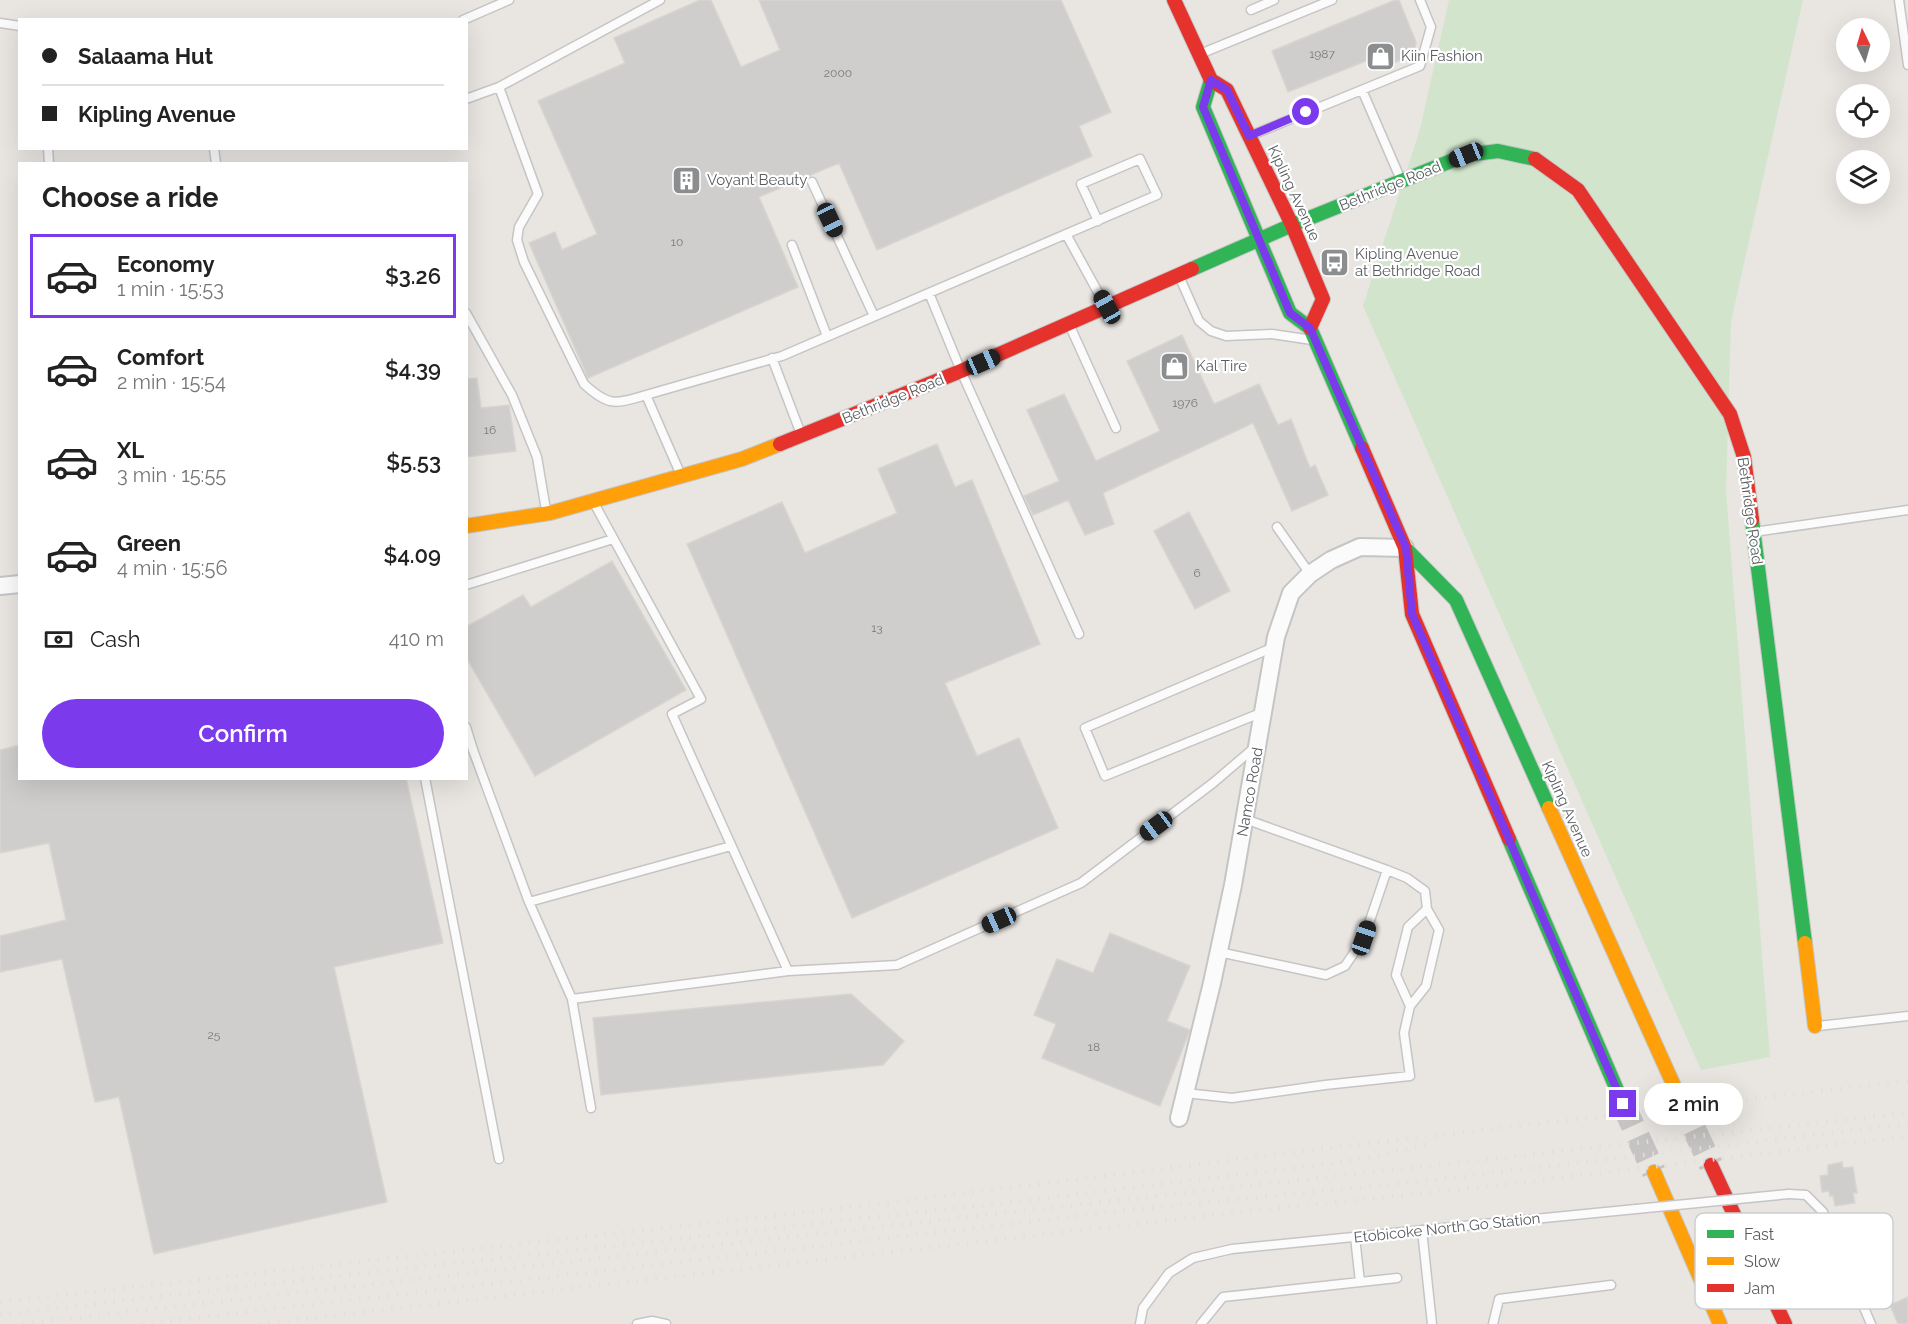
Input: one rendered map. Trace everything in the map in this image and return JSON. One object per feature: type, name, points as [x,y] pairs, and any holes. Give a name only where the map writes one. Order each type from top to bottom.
[{"type":"main road","name":"Kipling Avenue","points":[[1174,0],[1211,80],[1227,90],[1292,225],[1323,299],[1312,335]]},
{"type":"main road","name":"Kipling Avenue","points":[[1211,80],[1203,107],[1290,313],[1312,335],[1406,548],[1412,614],[1623,1104]]},
{"type":"main road","name":"Bethridge Road","points":[[468,526],[547,514],[742,459],[961,371],[1292,225],[1466,155],[1498,151],[1538,160],[1578,190],[1730,414],[1744,457],[1815,1026]]},
{"type":"main road","name":"Kipling Avenue","points":[[1406,548],[1456,600],[1679,1097]]},
{"type":"main road","points":[[1711,1165],[1733,1213]]},
{"type":"main road","points":[[1654,1172],[1695,1266]]},
{"type":"main road","points":[[1713,1309],[1720,1324]]},
{"type":"main road","points":[[1778,1309],[1785,1324]]},
{"type":"street","name":"Namco Road","points":[[1179,1118],[1233,885],[1276,637],[1291,593],[1310,574],[1331,560],[1360,547],[1406,548]]},
{"type":"street","points":[[0,586],[18,584]]},
{"type":"lane","points":[[468,18],[508,0]]},
{"type":"lane","points":[[468,98],[499,87],[660,0]]},
{"type":"lane","points":[[1251,10],[1274,0]]},
{"type":"lane","points":[[1200,55],[1332,0]]},
{"type":"lane","points":[[1249,136],[1420,66],[1431,27],[1420,0]]},
{"type":"lane","points":[[1899,0],[1908,65]]},
{"type":"lane","points":[[0,23],[18,26]]},
{"type":"lane","points":[[499,87],[538,194],[519,227],[517,240],[524,262],[584,384],[598,397],[619,403],[772,358],[929,293],[1098,221],[1157,195],[1140,159],[1082,184],[1098,221]]},
{"type":"lane","points":[[1362,90],[1401,181]]},
{"type":"lane","points":[[812,182],[874,316]]},
{"type":"lane","points":[[1066,234],[1107,307]]},
{"type":"lane","points":[[792,245],[827,336]]},
{"type":"lane","points":[[1179,275],[1199,321],[1211,331],[1226,336],[1312,335]]},
{"type":"lane","points":[[929,293],[961,371],[1079,634]]},
{"type":"lane","points":[[468,317],[512,395],[537,457],[547,514]]},
{"type":"lane","points":[[1069,324],[1116,428]]},
{"type":"lane","points":[[772,358],[802,436]]},
{"type":"lane","points":[[646,395],[682,476]]},
{"type":"lane","points":[[593,502],[701,699],[672,714],[788,971]]},
{"type":"lane","points":[[1754,532],[1908,510]]},
{"type":"lane","points":[[1277,527],[1310,574]]},
{"type":"lane","points":[[468,584],[613,539]]},
{"type":"lane","points":[[1264,711],[1106,776],[1085,728],[1274,647]]},
{"type":"lane","points":[[468,734],[528,902],[572,999],[591,1108]]},
{"type":"lane","points":[[572,999],[788,971],[897,965],[1081,883],[1213,783],[1258,745]]},
{"type":"lane","points":[[425,780],[499,1159]]},
{"type":"lane","points":[[1185,1093],[1232,1098],[1410,1076],[1404,1033],[1410,1006],[1426,986],[1439,930],[1427,909],[1425,891],[1407,878],[1387,870],[1245,819]]},
{"type":"lane","points":[[528,902],[731,846]]},
{"type":"lane","points":[[1219,952],[1326,975],[1345,966],[1364,938],[1387,870]]},
{"type":"lane","points":[[1410,1006],[1396,975],[1408,927],[1427,909]]},
{"type":"lane","points":[[1815,1026],[1908,1016]]},
{"type":"lane","name":"Etobicoke North Go Station","points":[[1140,1324],[1143,1308],[1169,1273],[1192,1258],[1232,1249],[1789,1194],[1806,1195],[1823,1213]]},
{"type":"lane","points":[[1422,1230],[1432,1324]]},
{"type":"lane","points":[[1355,1237],[1360,1282]]},
{"type":"lane","points":[[1201,1324],[1223,1297],[1397,1278]]},
{"type":"lane","points":[[1493,1324],[1499,1299],[1611,1285]]},
{"type":"lane","name":"Etobicoke North Go Station","points":[[1865,1309],[1871,1324]]},
{"type":"lane","points":[[638,1324],[652,1321],[666,1324]]},
{"type":"green space","points":[[1449,0],[1803,0],[1731,322],[1726,491],[1770,1057],[1701,1070],[1363,306],[1420,129]]},
{"type":"building","name":"Voyant Beauty","points":[[700,0],[711,0],[741,67],[780,50],[759,0],[1061,0],[1111,112],[1079,126],[1092,156],[877,250],[839,163],[759,197],[798,287],[588,378],[529,243],[555,232],[562,250],[597,234],[538,101],[625,63],[614,38]]},
{"type":"building","points":[[1399,0],[1416,42],[1414,55],[1380,68],[1376,57],[1288,92],[1272,51]]},
{"type":"building","points":[[1182,335],[1214,404],[1259,384],[1278,425],[1291,419],[1310,468],[1315,465],[1328,495],[1292,511],[1253,423],[1103,493],[1114,524],[1085,535],[1068,500],[1033,515],[1024,496],[1059,481],[1027,410],[1064,394],[1096,461],[1160,431],[1127,361]]},
{"type":"building","points":[[477,378],[481,408],[509,405],[516,451],[468,457],[468,379]]},
{"type":"building","points":[[937,444],[955,487],[972,480],[1040,644],[945,683],[977,756],[1019,738],[1058,828],[852,918],[687,544],[782,502],[805,553],[897,513],[878,469]]},
{"type":"building","points":[[1189,512],[1230,591],[1195,609],[1154,531]]},
{"type":"building","points":[[612,561],[686,690],[535,776],[468,660],[468,626],[523,595],[531,607]]},
{"type":"building","points":[[18,746],[18,780],[406,780],[443,943],[334,967],[387,1202],[154,1254],[119,1097],[95,1102],[62,959],[0,972],[0,936],[66,920],[49,843],[0,853],[0,750]]},
{"type":"building","points":[[1110,933],[1190,966],[1167,1021],[1190,1030],[1160,1106],[1042,1058],[1056,1024],[1034,1015],[1057,959],[1093,973]]},
{"type":"building","points":[[851,994],[904,1041],[883,1065],[601,1095],[593,1018]]},
{"type":"building","points":[[1842,1162],[1843,1168],[1853,1167],[1857,1193],[1853,1193],[1855,1203],[1835,1206],[1833,1195],[1830,1196],[1829,1191],[1822,1192],[1820,1176],[1828,1175],[1828,1165]]},
{"type":"building","points":[[1908,1297],[1908,1324],[1898,1324],[1892,1309],[1893,1304]]},
{"type":"tunnel","points":[[1679,1097],[1711,1165]]},
{"type":"tunnel","points":[[1623,1104],[1654,1172]]},
{"type":"railway","points":[[0,1302],[879,1204],[1337,1147],[1908,1081]]},
{"type":"railway","points":[[23,1324],[1908,1113]]},
{"type":"railway","points":[[142,1324],[1130,1210],[1414,1182],[1908,1124]]},
{"type":"railway","points":[[259,1324],[1258,1210],[1484,1187],[1908,1136]]},
{"type":"railway","points":[[0,1315],[1031,1200],[1320,1165],[1430,1144]]},
{"type":"traffic: fast","points":[[1211,80],[1203,107],[1290,313],[1310,328],[1362,448]]},
{"type":"traffic: fast","points":[[1192,269],[1292,225],[1466,155],[1498,151],[1535,159]]},
{"type":"traffic: fast","points":[[1752,520],[1805,943]]},
{"type":"traffic: fast","points":[[1405,548],[1456,600],[1549,808]]},
{"type":"traffic: fast","points":[[1509,839],[1623,1104]]},
{"type":"traffic: slow","points":[[468,526],[550,513],[742,459],[780,444]]},
{"type":"traffic: slow","points":[[1549,808],[1679,1097]]},
{"type":"traffic: slow","points":[[1805,943],[1815,1026]]},
{"type":"traffic: slow","points":[[1654,1172],[1695,1266]]},
{"type":"traffic: slow","points":[[1713,1309],[1720,1324]]},
{"type":"traffic: jam","points":[[1174,0],[1211,80],[1227,90],[1292,225],[1323,299],[1310,328]]},
{"type":"traffic: jam","points":[[1535,159],[1578,190],[1730,414],[1744,457],[1752,520]]},
{"type":"traffic: jam","points":[[780,444],[961,371],[1192,269]]},
{"type":"traffic: jam","points":[[1362,448],[1405,548],[1412,614],[1509,839]]},
{"type":"traffic: jam","points":[[1711,1165],[1733,1213]]},
{"type":"traffic: jam","points":[[1778,1309],[1785,1324]]},
{"type":"place","name":"Kiin Fashion","points":[[1380,56]]},
{"type":"place","name":"Voyant Beauty","points":[[686,180]]},
{"type":"place","name":"Kipling Avenue at Bethridge Road","points":[[1334,263]]},
{"type":"place","name":"Kal Tire","points":[[1175,366]]},
{"type":"route","points":[[1306,112],[1249,136],[1227,90],[1211,80],[1203,107],[1290,313],[1310,328],[1406,548],[1412,614],[1623,1104]]}]
